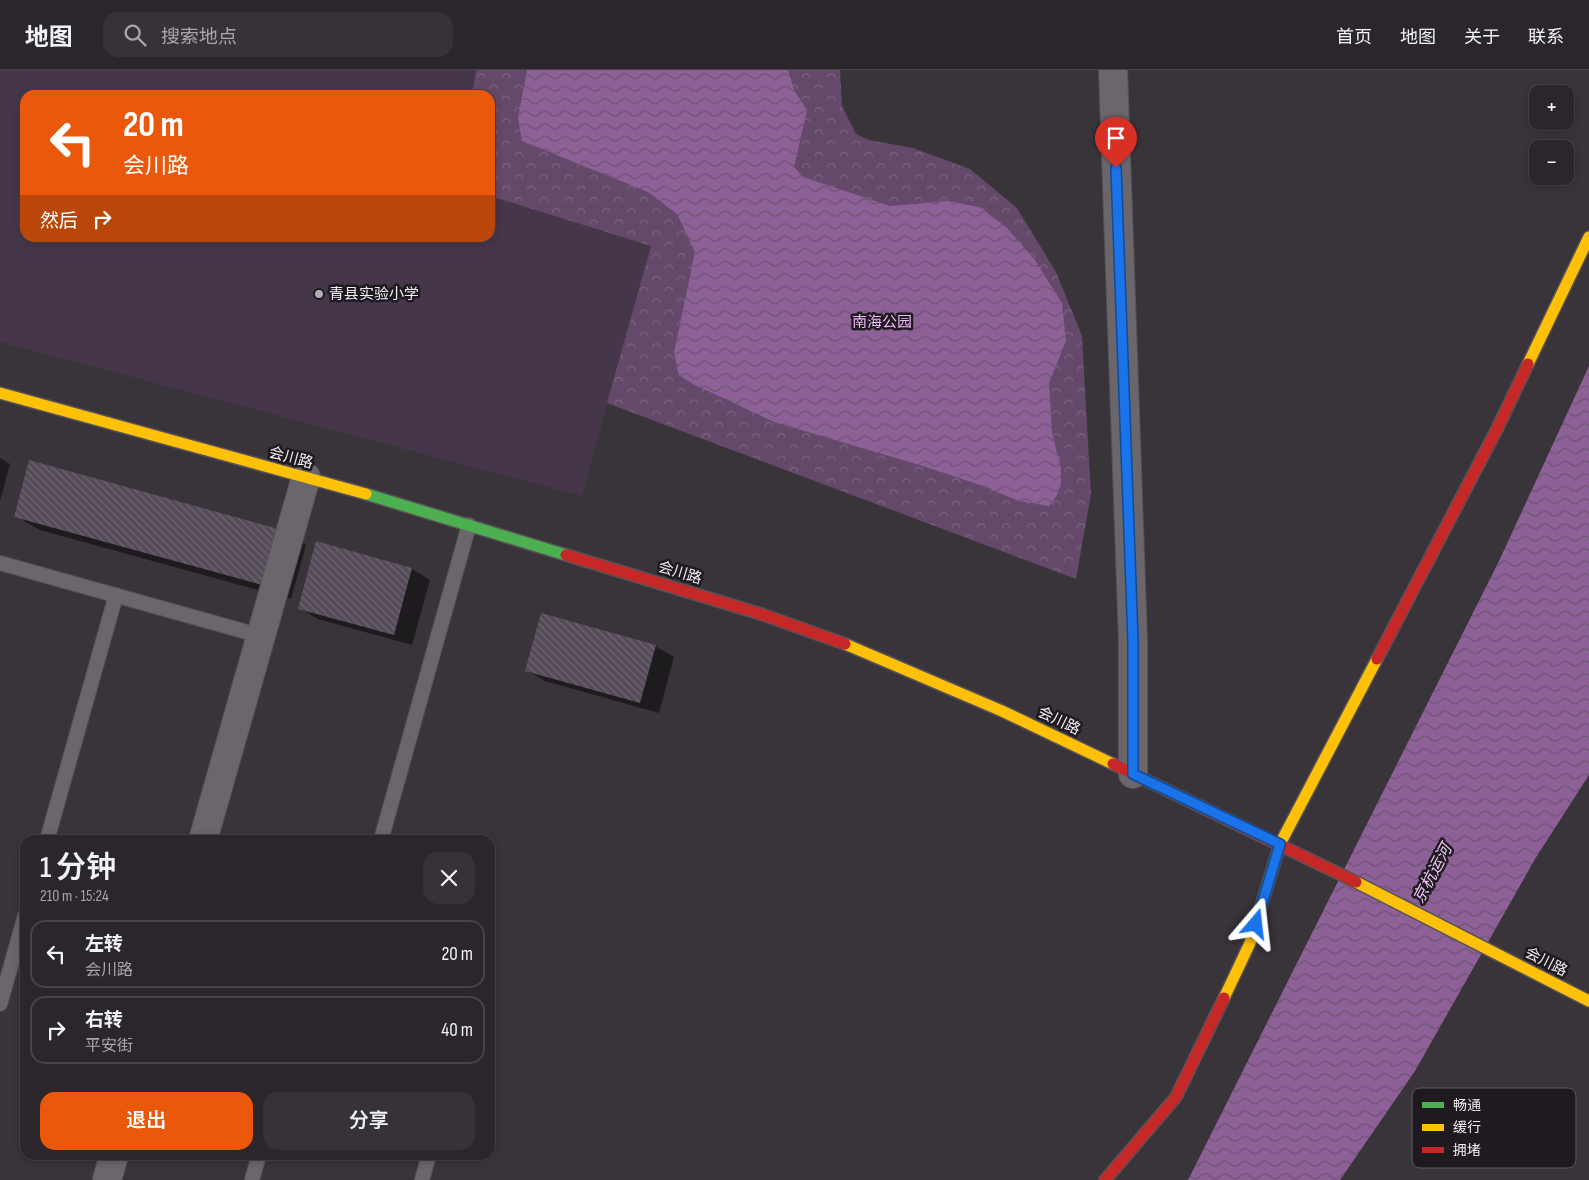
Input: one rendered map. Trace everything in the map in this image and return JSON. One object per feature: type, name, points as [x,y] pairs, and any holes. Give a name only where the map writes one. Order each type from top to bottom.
[{"type":"street","points":[[1113,70],[1133,641],[1133,774]]},
{"type":"street","points":[[1105,1180],[1176,1097],[1250,943],[1280,844],[1498,427],[1589,237]]},
{"type":"street","name":"会川路","points":[[0,394],[306,477],[469,525],[761,614],[870,653],[1002,710],[1280,844],[1589,1001]]},
{"type":"street","points":[[204,835],[306,477]]},
{"type":"street","points":[[107,1180],[113,1160]]},
{"type":"lane","points":[[382,835],[469,525]]},
{"type":"lane","points":[[0,563],[261,636]]},
{"type":"lane","points":[[48,835],[116,595]]},
{"type":"lane","points":[[0,1004],[20,934]]},
{"type":"lane","points":[[252,1180],[258,1160]]},
{"type":"lane","points":[[422,1180],[428,1160]]},
{"type":"shaded area","name":"青县实验小学","points":[[0,70],[476,70],[473,90],[20,90],[20,242],[495,242],[495,198],[651,246],[582,496],[0,342]]},
{"type":"green space","name":"南海公园","points":[[476,70],[840,70],[842,106],[856,134],[869,140],[913,148],[970,169],[1017,208],[1056,272],[1082,336],[1091,494],[1076,579],[607,403],[651,246],[495,198],[495,90],[473,90]]},
{"type":"water","name":"南海公园","points":[[527,70],[788,70],[794,90],[807,110],[794,167],[803,177],[890,206],[948,201],[979,207],[1006,227],[1034,259],[1062,303],[1066,341],[1049,383],[1052,433],[1061,469],[1061,484],[1057,495],[1049,506],[1019,501],[980,485],[926,467],[774,422],[693,384],[679,375],[674,353],[695,252],[677,214],[648,192],[522,141],[518,118]]},
{"type":"water","name":"京杭运河","points":[[1589,366],[1589,775],[1535,859],[1415,1071],[1340,1180],[1188,1180],[1499,561]]},
{"type":"building","points":[[29,460],[282,530],[266,586],[14,517]]},
{"type":"building","points":[[316,541],[412,568],[394,635],[298,609]]},
{"type":"building","points":[[541,613],[656,645],[640,703],[525,671]]},
{"type":"traffic: fast","points":[[366,494],[566,555]]},
{"type":"traffic: slow","points":[[1528,364],[1589,237]]},
{"type":"traffic: slow","points":[[0,393],[366,494]]},
{"type":"traffic: slow","points":[[845,644],[1002,711],[1113,764]]},
{"type":"traffic: slow","points":[[1224,998],[1250,943],[1280,844],[1377,659]]},
{"type":"traffic: slow","points":[[1356,882],[1589,1001]]},
{"type":"traffic: jam","points":[[1377,659],[1498,427],[1528,364]]},
{"type":"traffic: jam","points":[[566,555],[761,614],[845,644]]},
{"type":"traffic: jam","points":[[1113,764],[1356,882]]},
{"type":"traffic: jam","points":[[1105,1180],[1176,1097],[1224,998]]},
{"type":"place","name":"青县实验小学","points":[[319,294]]},
{"type":"route","points":[[1116,168],[1133,641],[1133,774],[1280,844],[1256,924]]}]
